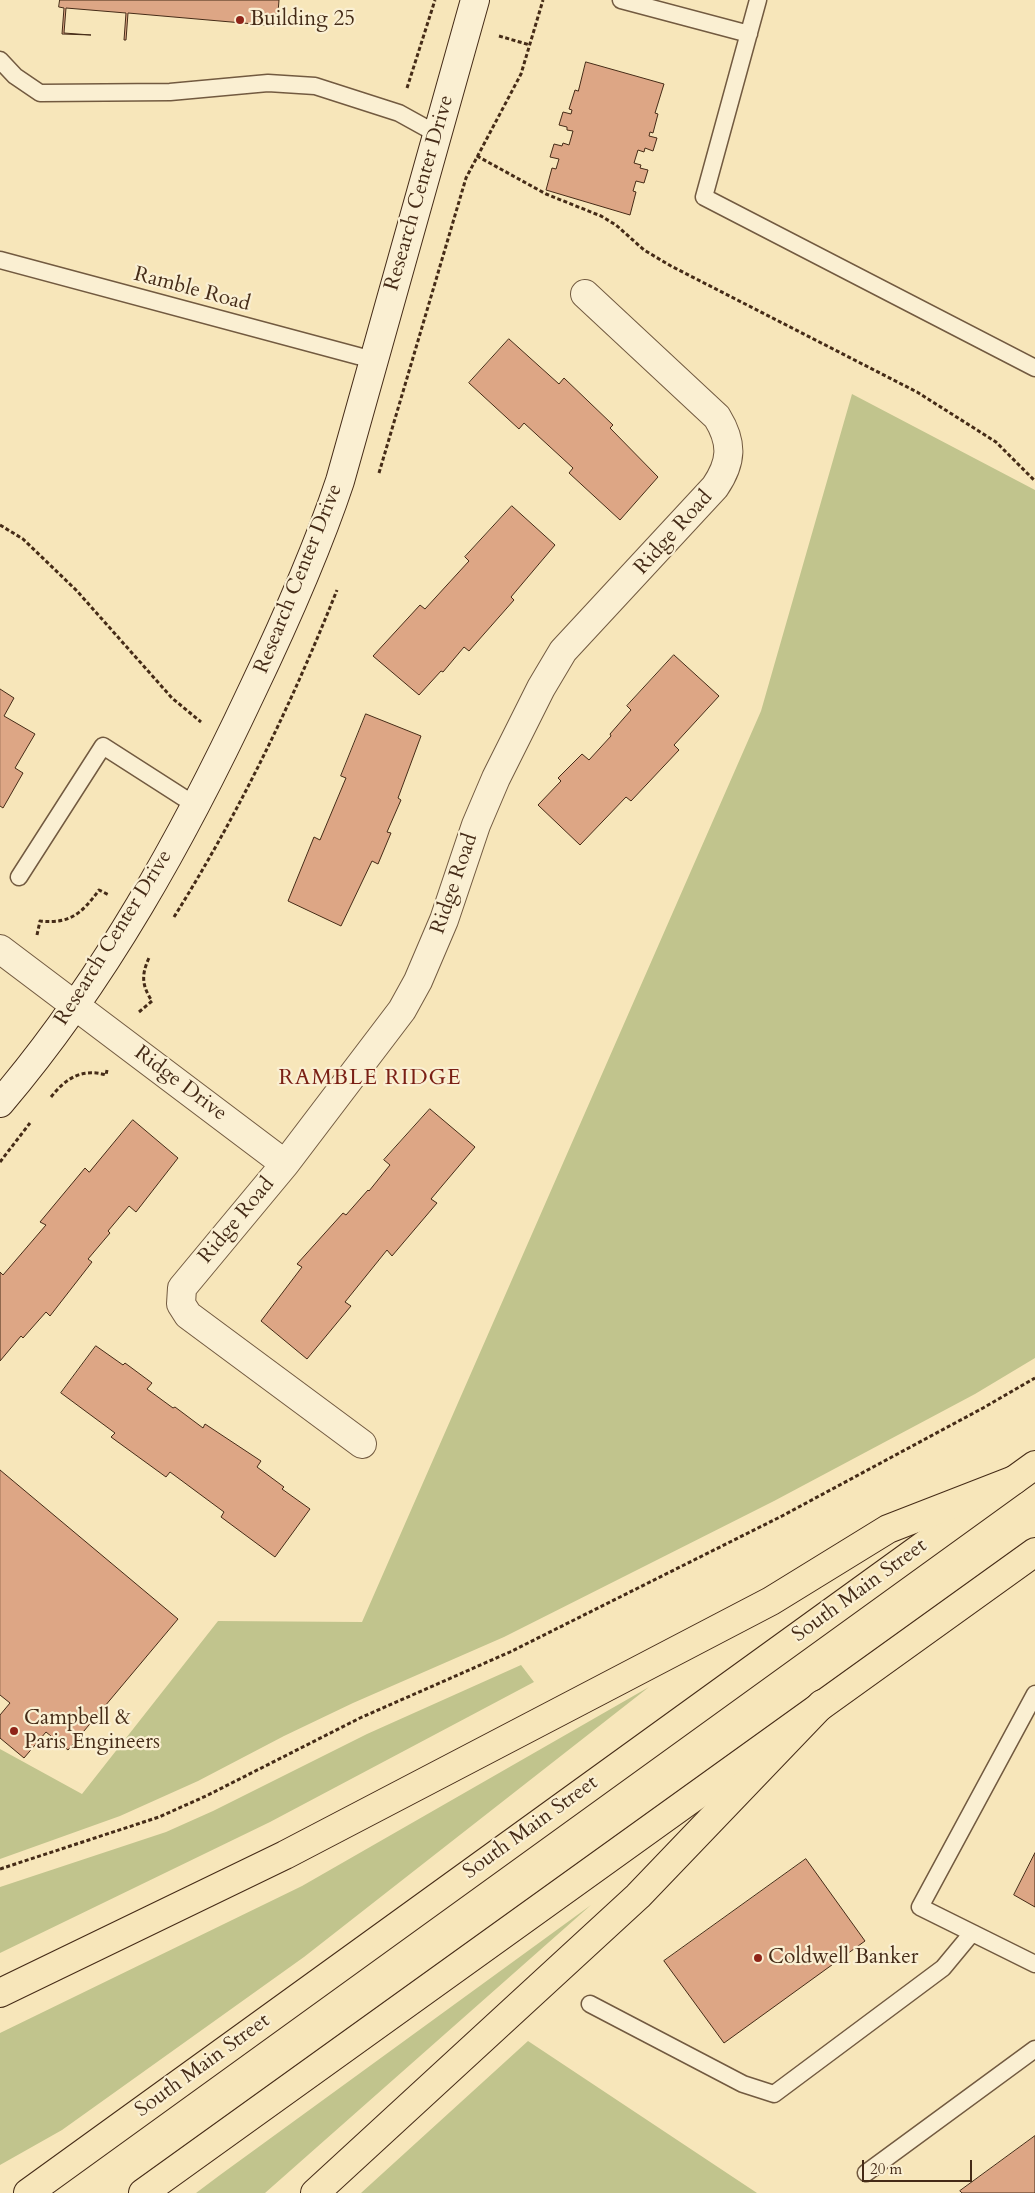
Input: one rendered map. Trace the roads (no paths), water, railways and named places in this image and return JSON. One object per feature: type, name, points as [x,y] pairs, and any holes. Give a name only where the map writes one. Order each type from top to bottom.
[{"type":"main road","points":[[0,1993],[285,1855],[771,1602],[888,1529],[1024,1472]]},
{"type":"main road","name":"South Main Street","points":[[28,2193],[1024,1472]]},
{"type":"main road","points":[[143,2193],[1035,1552]]},
{"type":"main road","points":[[314,2193],[638,1896],[822,1704]]},
{"type":"street","name":"Research Center Drive","points":[[0,1103],[75,1005],[144,896],[230,738],[274,644],[327,520],[475,0]]},
{"type":"street","name":"Ridge Road","points":[[362,1444],[188,1315],[181,1304],[182,1288],[285,1164],[402,1010],[418,981],[444,920],[476,824],[496,778],[557,660],[578,634],[623,589],[715,487],[724,474],[729,449],[724,428],[717,417],[585,294]]},
{"type":"street","name":"Ridge Drive","points":[[0,948],[285,1164]]},
{"type":"lane","points":[[621,0],[749,34]]},
{"type":"lane","points":[[758,0],[704,197],[1035,368]]},
{"type":"lane","points":[[0,60],[15,76],[40,93],[170,92],[278,84],[315,86],[399,113],[437,134]]},
{"type":"lane","name":"Ramble Road","points":[[0,260],[373,360]]},
{"type":"lane","points":[[19,877],[102,746],[195,805]]},
{"type":"lane","points":[[1035,1694],[920,1907],[1035,1964]]},
{"type":"lane","points":[[590,2004],[742,2084],[774,2094],[943,1968],[972,1933]]},
{"type":"lane","points":[[866,2173],[1035,2049]]},
{"type":"place","name":"Building 25","points":[[240,20]]},
{"type":"place","name":"Campbell & Paris Engineers","points":[[14,1731]]},
{"type":"place","name":"Coldwell Banker","points":[[758,1958]]},
{"type":"district","name":"RAMBLE RIDGE","points":[[370,1079]]}]
